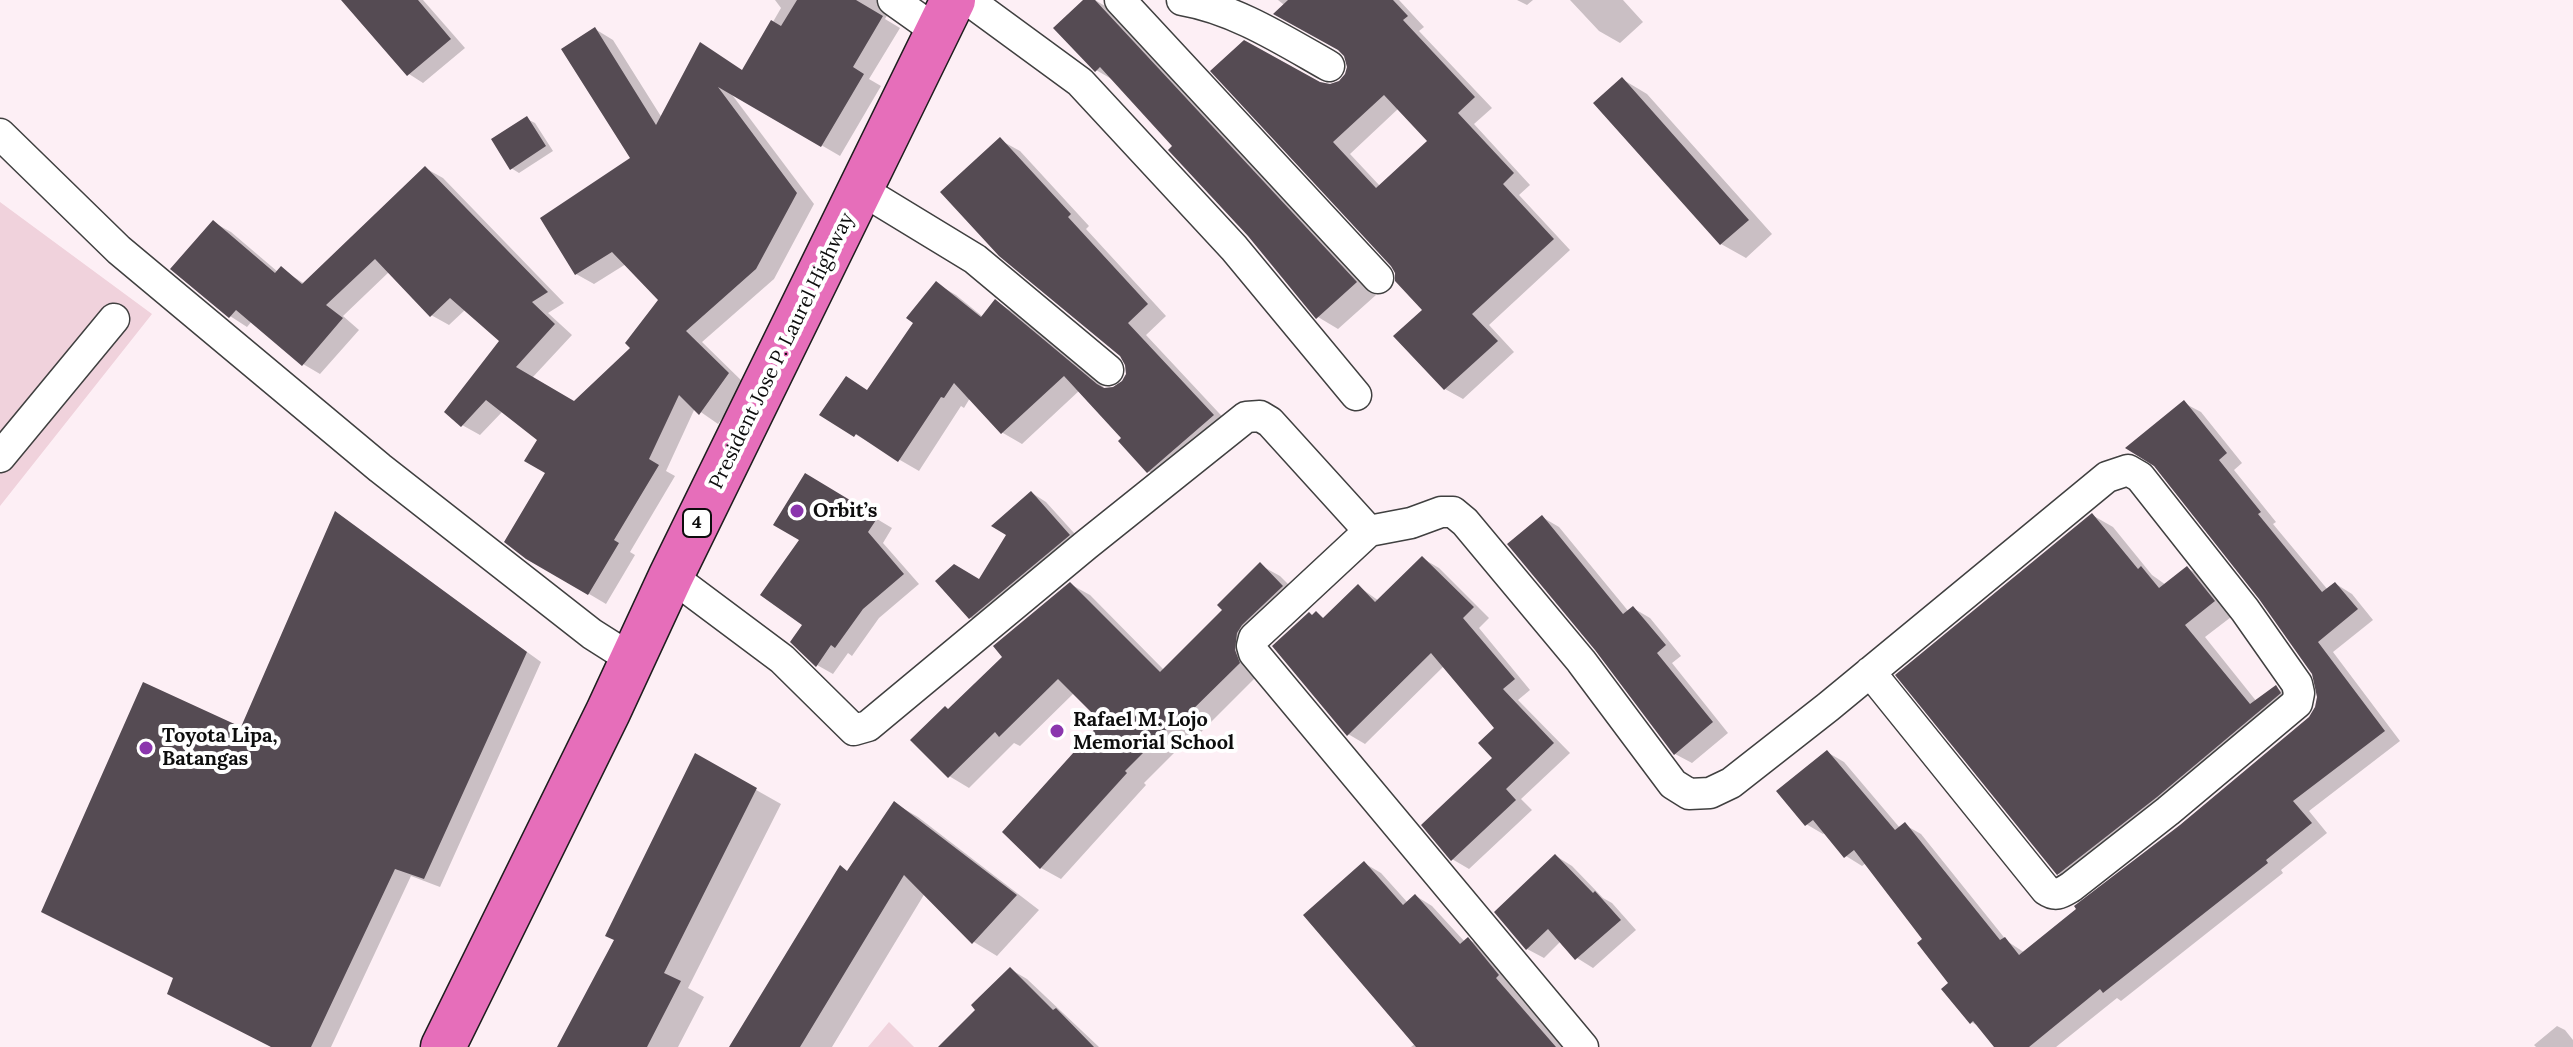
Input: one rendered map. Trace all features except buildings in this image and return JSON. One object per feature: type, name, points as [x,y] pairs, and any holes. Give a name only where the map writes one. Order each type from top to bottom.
[{"type":"highway","name":"President Jose P. Laurel Highway","points":[[443,1047],[946,16]]},
{"type":"street","points":[[893,0],[946,16]]},
{"type":"street","points":[[968,0],[1080,82],[1234,248],[1356,395]]},
{"type":"street","points":[[1120,0],[1378,278]]},
{"type":"street","points":[[1182,0],[1205,4],[1263,29],[1329,66]]},
{"type":"street","points":[[0,134],[119,250],[380,468],[592,634],[633,660]]},
{"type":"street","points":[[860,189],[975,259],[1108,370]]},
{"type":"street","points":[[0,457],[114,319]]},
{"type":"street","points":[[671,576],[782,659],[854,730],[868,726],[1246,417],[1260,416],[1270,422],[1369,531]]},
{"type":"street","points":[[1583,1047],[1254,653],[1254,638],[1369,531],[1411,523],[1441,512],[1453,512],[1465,522],[1581,661],[1673,784],[1689,794],[1710,793],[1731,783],[2107,477],[2128,470],[2140,477],[2245,610],[2297,684],[2299,693],[2297,703],[2168,811],[2071,887],[2059,894],[2052,894],[1870,672]]},
{"type":"shaded area","points":[[0,202],[152,314],[0,506]]},
{"type":"shaded area","points":[[889,1022],[914,1047],[868,1047]]},
{"type":"place","name":"Orbit’s","points":[[797,511]]},
{"type":"place","name":"Rafael M. Lojo Memorial School","points":[[1057,731]]},
{"type":"place","name":"Toyota Lipa, Batangas","points":[[146,748]]}]
